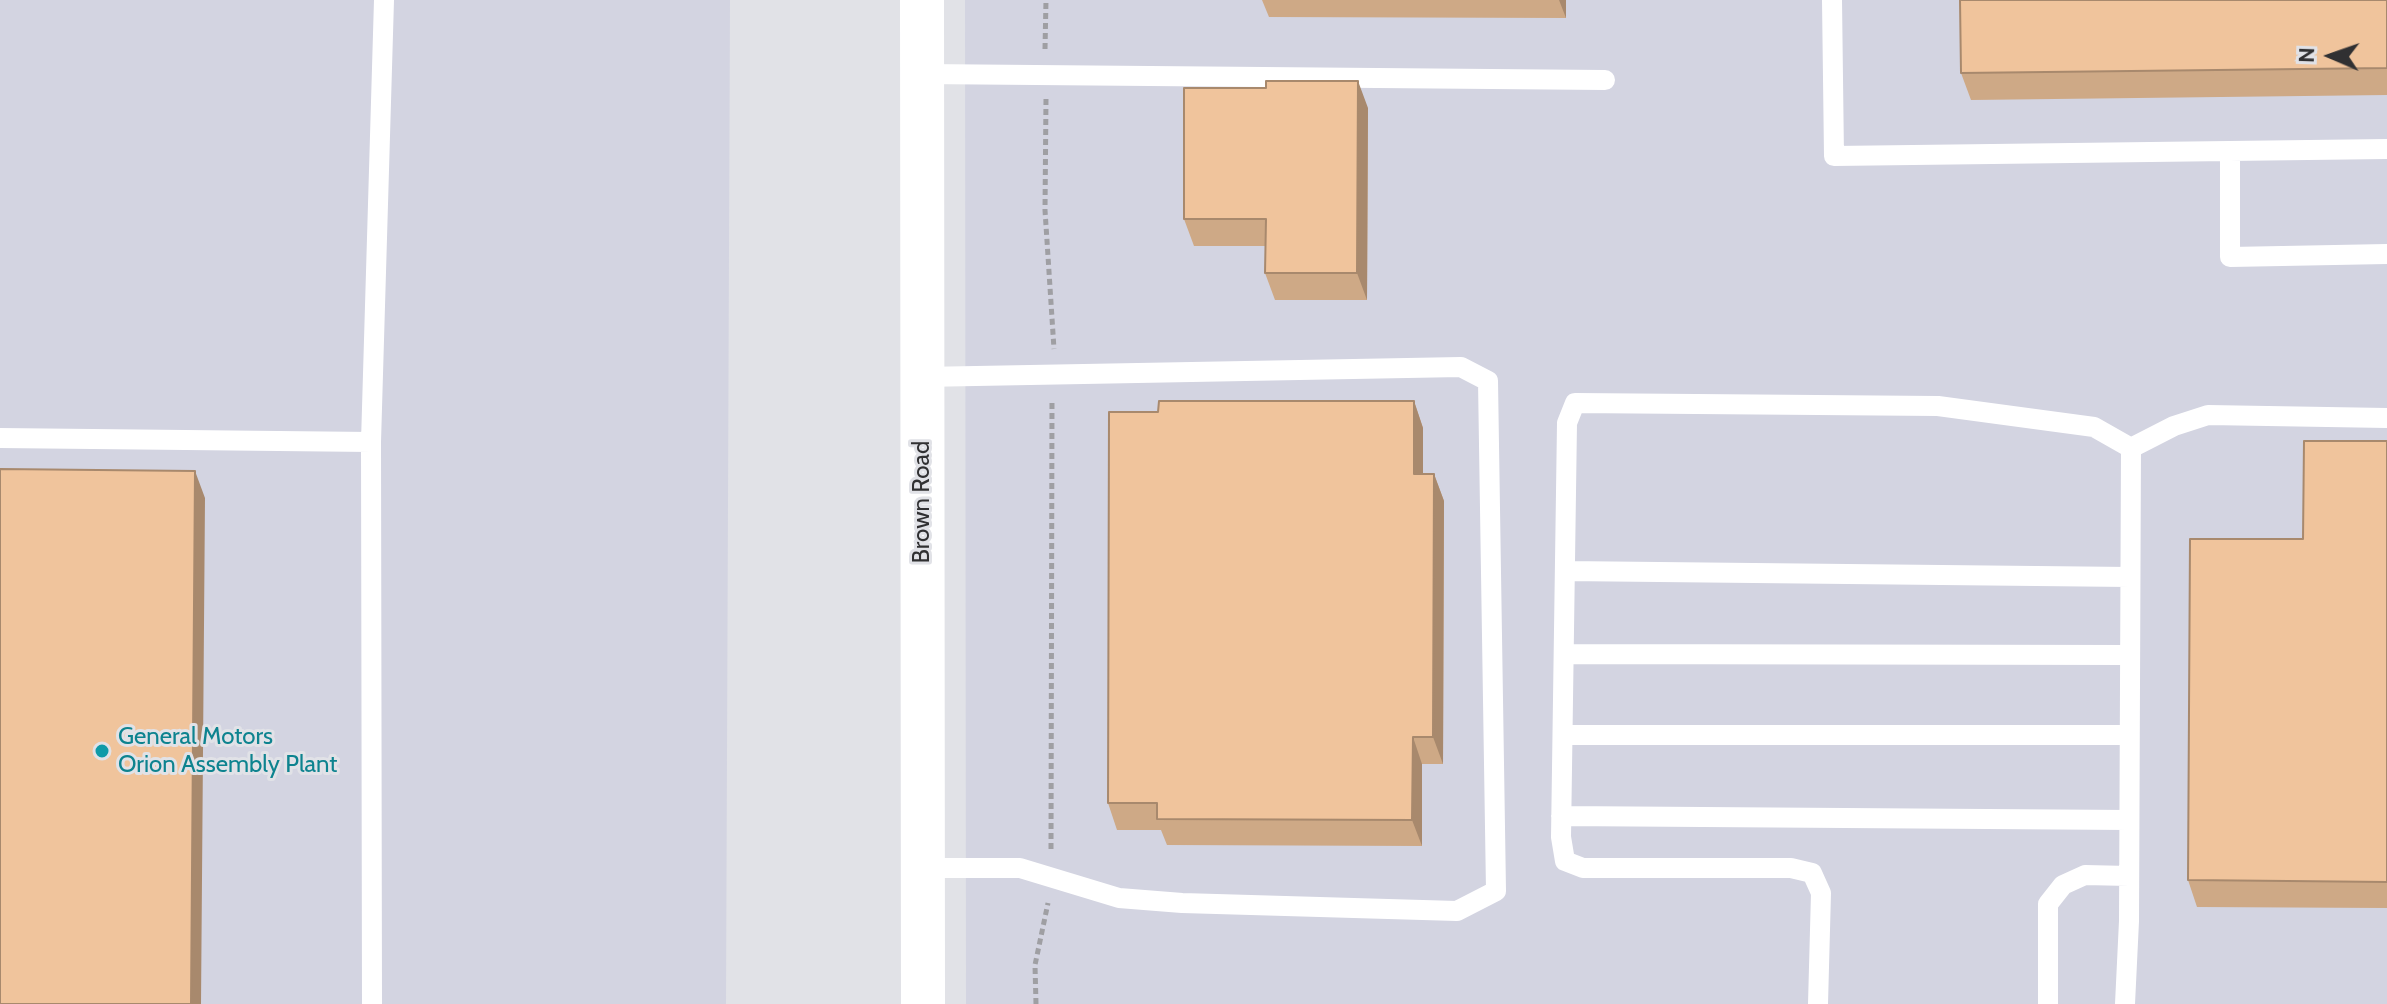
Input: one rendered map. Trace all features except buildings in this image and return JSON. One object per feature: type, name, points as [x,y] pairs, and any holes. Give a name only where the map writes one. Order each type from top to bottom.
[{"type":"main road","name":"Brown Road","points":[[922,0],[923,1004]]},
{"type":"lane","points":[[372,1004],[371,442],[384,0]]},
{"type":"lane","points":[[1832,0],[1834,156],[2230,154],[2387,149]]},
{"type":"lane","points":[[922,74],[1605,80]]},
{"type":"lane","points":[[2230,154],[2230,257],[2387,254]]},
{"type":"lane","points":[[922,377],[1461,367],[1488,381],[1496,891],[1457,911],[1119,898],[1020,868],[923,868]]},
{"type":"lane","points":[[1818,1004],[1821,893],[1812,873],[1791,868],[1583,868],[1565,861],[1561,816],[1567,423],[1575,403],[1938,406],[2094,427],[2131,448]]},
{"type":"lane","points":[[2131,448],[2174,426],[2208,415],[2387,418]]},
{"type":"lane","points":[[0,438],[371,442]]},
{"type":"lane","points":[[2125,1004],[2129,876],[2131,448]]},
{"type":"lane","points":[[1565,571],[2130,577]]},
{"type":"lane","points":[[1564,654],[2130,655]]},
{"type":"lane","points":[[1563,735],[2129,735]]},
{"type":"lane","points":[[1561,816],[2129,820]]},
{"type":"lane","points":[[2048,1004],[2048,904],[2063,885],[2085,875],[2129,876]]},
{"type":"path","points":[[1036,1004],[1035,965],[1049,900],[1050,878],[1053,325],[1045,210],[1046,0]]},
{"type":"shaded area","points":[[0,0],[730,0],[726,1004],[0,1004]]},
{"type":"shaded area","points":[[965,0],[2387,0],[2387,1004],[966,1004]]},
{"type":"place","name":"General Motors Orion Assembly Plant","points":[[102,751]]}]
